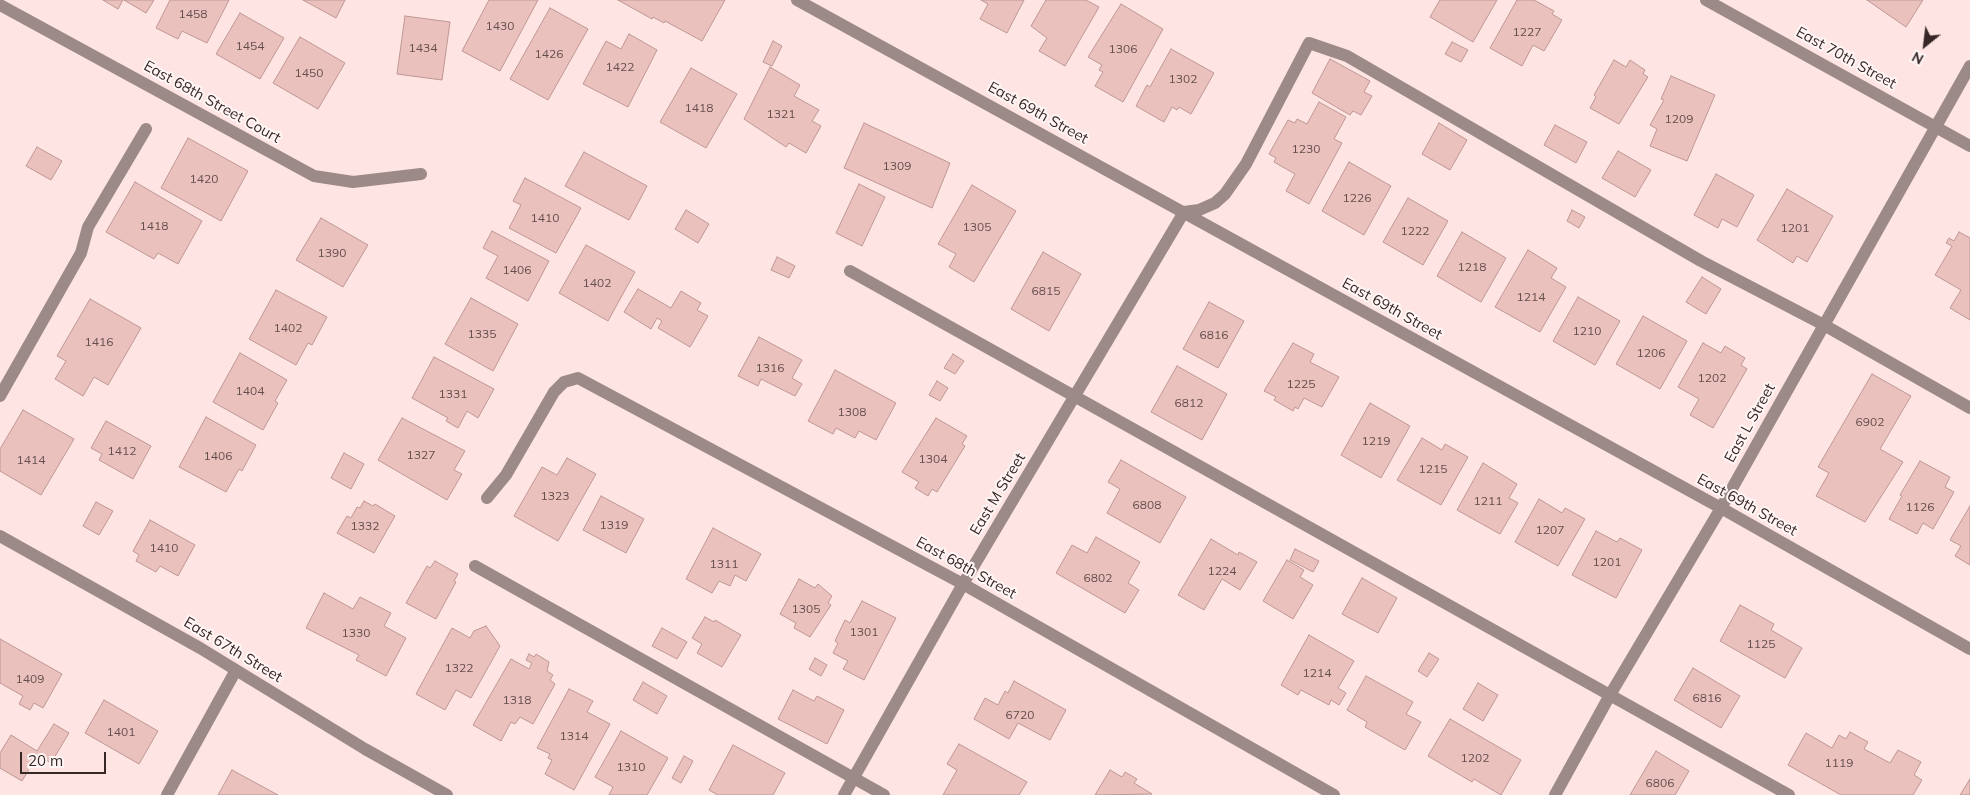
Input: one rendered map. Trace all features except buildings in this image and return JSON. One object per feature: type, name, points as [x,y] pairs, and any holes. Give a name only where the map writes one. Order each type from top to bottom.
[{"type":"street","name":"East 69th Street","points":[[797,0],[1721,508],[1970,649]]},
{"type":"street","name":"East 70th Street","points":[[1706,0],[1970,146]]},
{"type":"street","name":"East 68th Street Court","points":[[0,5],[314,176],[353,182],[421,174]]},
{"type":"street","points":[[1184,212],[1198,210],[1215,203],[1225,194],[1246,164],[1309,43],[1347,56],[1701,261],[1824,325],[1970,408]]},
{"type":"street","name":"East L Street","points":[[1555,795],[1610,695],[1721,508],[1970,66]]},
{"type":"street","points":[[0,396],[81,254],[88,227],[146,129]]},
{"type":"street","name":"East M Street","points":[[844,795],[963,584],[1184,212]]},
{"type":"street","points":[[850,270],[1789,795]]},
{"type":"street","name":"East 68th Street","points":[[487,498],[506,475],[554,392],[564,382],[578,378],[963,584],[1334,795]]},
{"type":"street","name":"East 67th Street","points":[[0,536],[236,670],[365,749],[447,795]]},
{"type":"street","points":[[475,566],[884,795]]},
{"type":"street","points":[[167,795],[236,670]]}]
